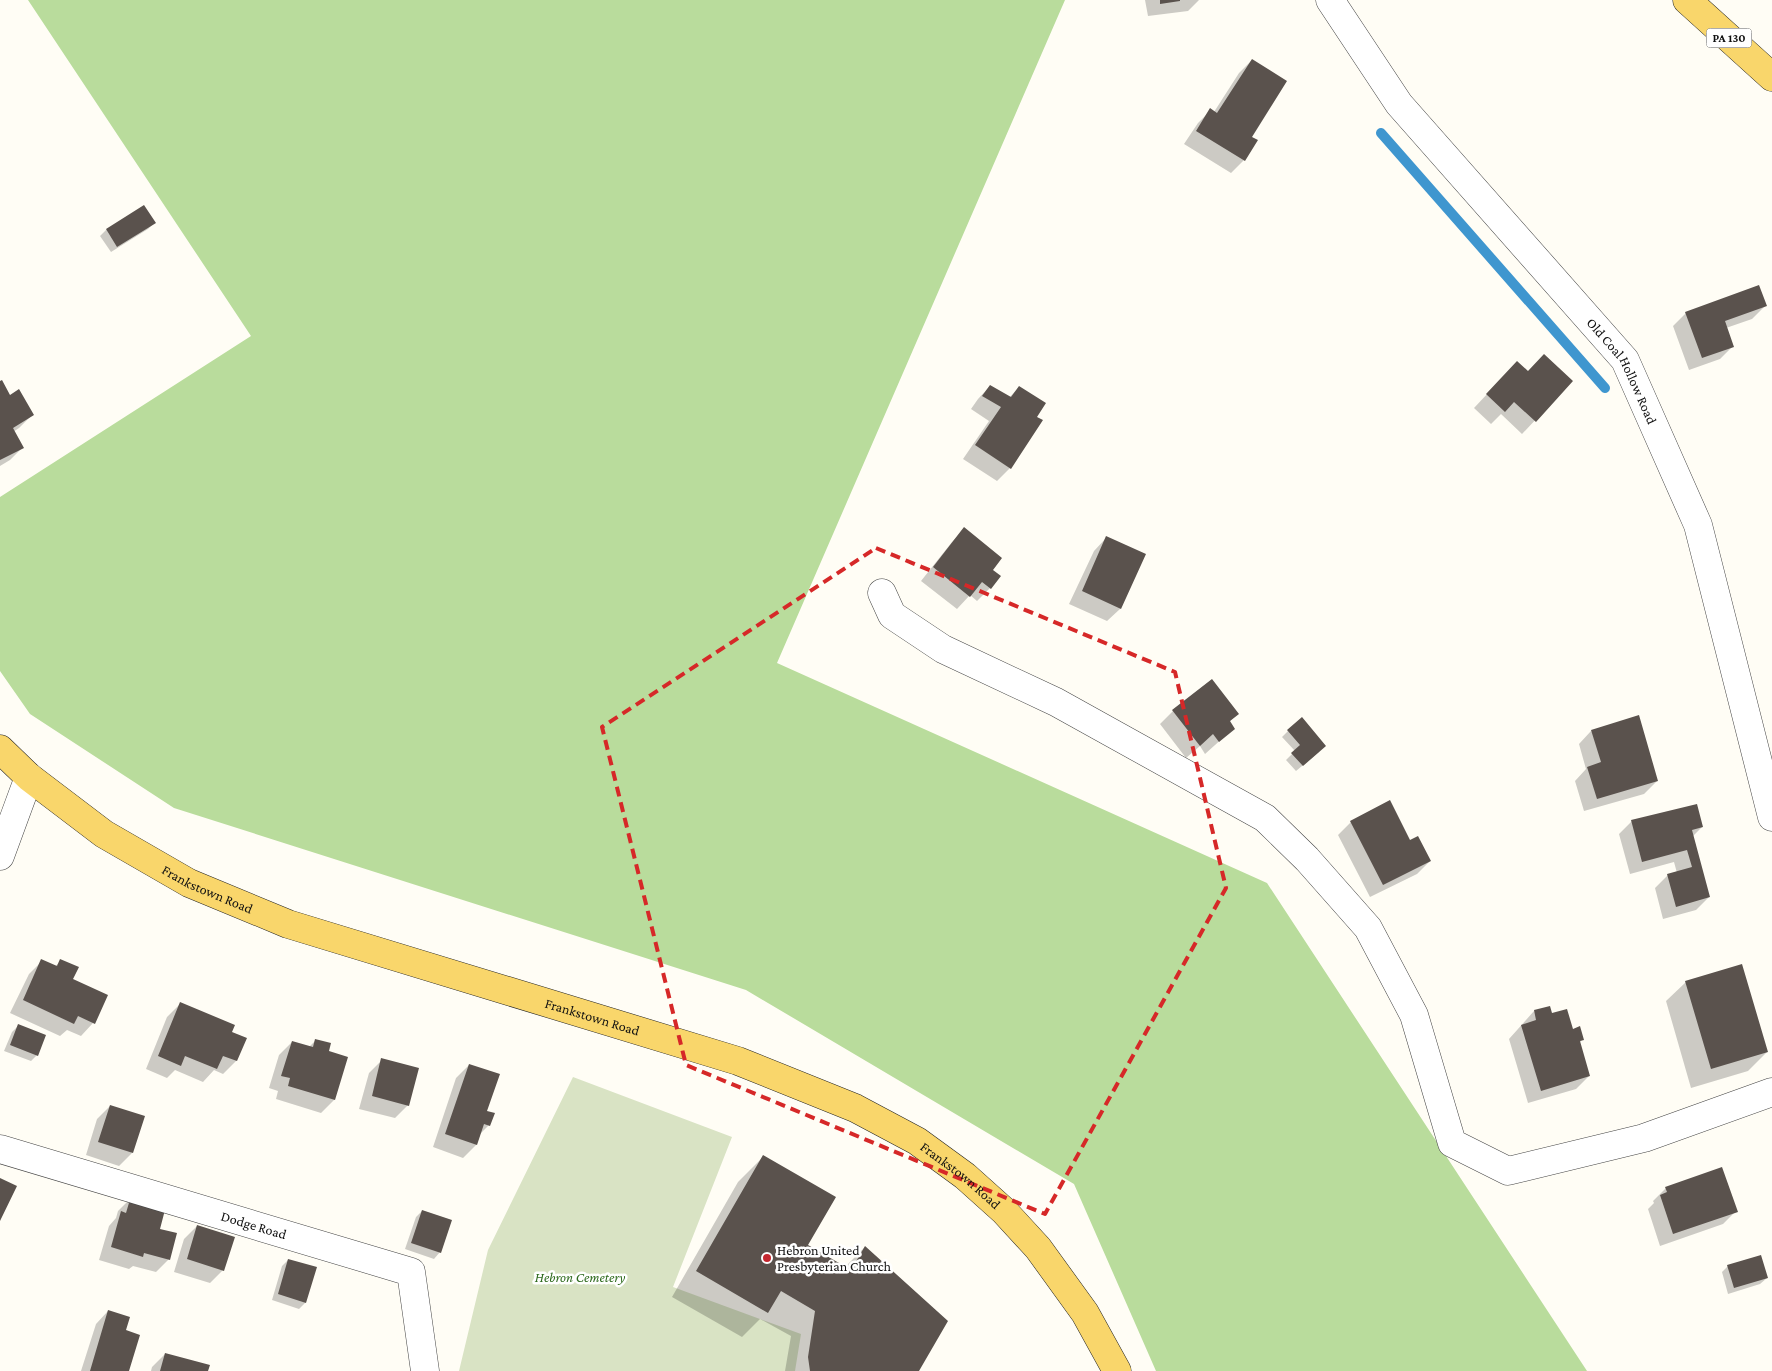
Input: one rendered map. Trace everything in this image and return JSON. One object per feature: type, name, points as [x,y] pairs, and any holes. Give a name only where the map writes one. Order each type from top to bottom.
[{"type":"main road","name":"PA 130","points":[[1687,0],[1772,77]]},
{"type":"main road","name":"Frankstown Road","points":[[0,749],[29,778],[104,834],[189,883],[288,924],[738,1060],[855,1108],[917,1141],[965,1176],[1004,1211],[1038,1248],[1085,1313],[1117,1371]]},
{"type":"street","name":"Old Coal Hollow Road","points":[[1330,0],[1399,104],[1625,360],[1698,525],[1772,817]]},
{"type":"street","points":[[882,593],[892,615],[943,650],[1056,702],[1178,768],[1265,818],[1293,845],[1368,928],[1414,1014],[1452,1143],[1508,1171],[1644,1138],[1772,1092]]},
{"type":"street","points":[[0,856],[29,778]]},
{"type":"street","name":"Dodge Road","points":[[0,1149],[411,1272],[425,1371]]},
{"type":"highlighted area","points":[[876,548],[1175,672],[1226,888],[1045,1214],[686,1065],[602,727]]},
{"type":"green space","points":[[28,0],[1065,0],[777,663],[1267,883],[1587,1371],[1156,1371],[1074,1184],[746,990],[174,808],[30,714],[0,671],[0,497],[251,336]]},
{"type":"green space","name":"Hebron Cemetery","points":[[573,1077],[732,1137],[673,1287],[801,1334],[795,1371],[459,1371],[488,1250]]},
{"type":"building","points":[[1160,0],[1180,0],[1180,1],[1160,4]]},
{"type":"building","points":[[1252,59],[1287,81],[1252,137],[1258,140],[1245,161],[1196,131],[1210,108],[1217,113]]},
{"type":"building","points":[[144,205],[156,223],[117,247],[106,229]]},
{"type":"building","points":[[1759,285],[1767,306],[1725,321],[1734,347],[1702,358],[1685,312]]},
{"type":"building","points":[[1544,354],[1573,381],[1536,422],[1514,402],[1505,412],[1486,394],[1517,361],[1528,371]]},
{"type":"building","points":[[2,380],[10,395],[19,389],[34,415],[13,428],[24,448],[0,460],[0,381]]},
{"type":"building","points":[[990,385],[1011,397],[1019,386],[1046,403],[1037,417],[1043,420],[1011,469],[975,445],[1001,407],[982,396]]},
{"type":"building","points":[[964,527],[1002,558],[993,570],[1001,576],[991,589],[982,582],[970,597],[933,567]]},
{"type":"building","points":[[1106,536],[1146,554],[1121,609],[1082,591]]},
{"type":"building","points":[[1212,679],[1239,714],[1230,721],[1235,729],[1219,742],[1213,734],[1200,746],[1172,710]]},
{"type":"building","points":[[1639,715],[1658,781],[1597,799],[1587,767],[1601,762],[1591,730]]},
{"type":"building","points":[[1302,717],[1326,746],[1303,766],[1291,753],[1300,745],[1287,730]]},
{"type":"building","points":[[1390,800],[1410,840],[1418,836],[1431,861],[1383,885],[1350,821]]},
{"type":"building","points":[[1697,804],[1703,827],[1692,830],[1710,897],[1676,907],[1667,874],[1692,867],[1687,850],[1642,862],[1631,820]]},
{"type":"building","points":[[41,959],[57,966],[60,959],[79,967],[73,979],[108,995],[95,1024],[78,1016],[74,1024],[23,1000]]},
{"type":"building","points":[[1742,964],[1768,1052],[1711,1069],[1685,981]]},
{"type":"building","points":[[180,1002],[235,1025],[232,1032],[247,1038],[237,1061],[223,1056],[217,1069],[185,1056],[181,1066],[158,1056]]},
{"type":"building","points":[[1550,1006],[1552,1013],[1567,1009],[1573,1029],[1580,1026],[1584,1040],[1580,1041],[1590,1076],[1541,1091],[1521,1025],[1536,1020],[1534,1010]]},
{"type":"building","points":[[18,1024],[46,1035],[38,1056],[10,1045]]},
{"type":"building","points":[[315,1039],[331,1043],[329,1051],[348,1057],[335,1100],[288,1086],[290,1078],[281,1076],[292,1041],[313,1047]]},
{"type":"building","points":[[381,1058],[419,1068],[409,1106],[372,1096]]},
{"type":"building","points":[[469,1064],[500,1074],[487,1111],[495,1113],[490,1126],[484,1124],[477,1145],[445,1134]]},
{"type":"building","points":[[110,1105],[145,1116],[133,1153],[98,1142]]},
{"type":"building","name":"Hebron United Presbyterian Church","points":[[763,1155],[836,1197],[808,1245],[851,1270],[865,1246],[948,1321],[919,1371],[810,1371],[808,1357],[815,1311],[781,1291],[768,1313],[696,1271]]},
{"type":"building","points":[[1722,1167],[1738,1212],[1673,1234],[1660,1195],[1667,1192],[1665,1187]]},
{"type":"building","points":[[0,1178],[17,1186],[0,1221]]},
{"type":"building","points":[[131,1196],[166,1206],[160,1229],[177,1233],[170,1260],[144,1253],[143,1257],[111,1247],[121,1211],[126,1213]]},
{"type":"building","points":[[422,1210],[452,1220],[441,1253],[411,1243]]},
{"type":"building","points":[[197,1225],[235,1237],[224,1271],[187,1259]]},
{"type":"building","points":[[1761,1255],[1768,1278],[1734,1288],[1727,1265]]},
{"type":"building","points":[[288,1259],[317,1267],[306,1303],[278,1294]]},
{"type":"building","points":[[108,1310],[130,1317],[126,1330],[140,1335],[129,1371],[90,1371]]},
{"type":"building","points":[[165,1353],[210,1365],[208,1371],[160,1371]]},
{"type":"waterway","points":[[1381,133],[1605,388]]},
{"type":"place","name":"Hebron United Presbyterian Church","points":[[767,1258]]}]
